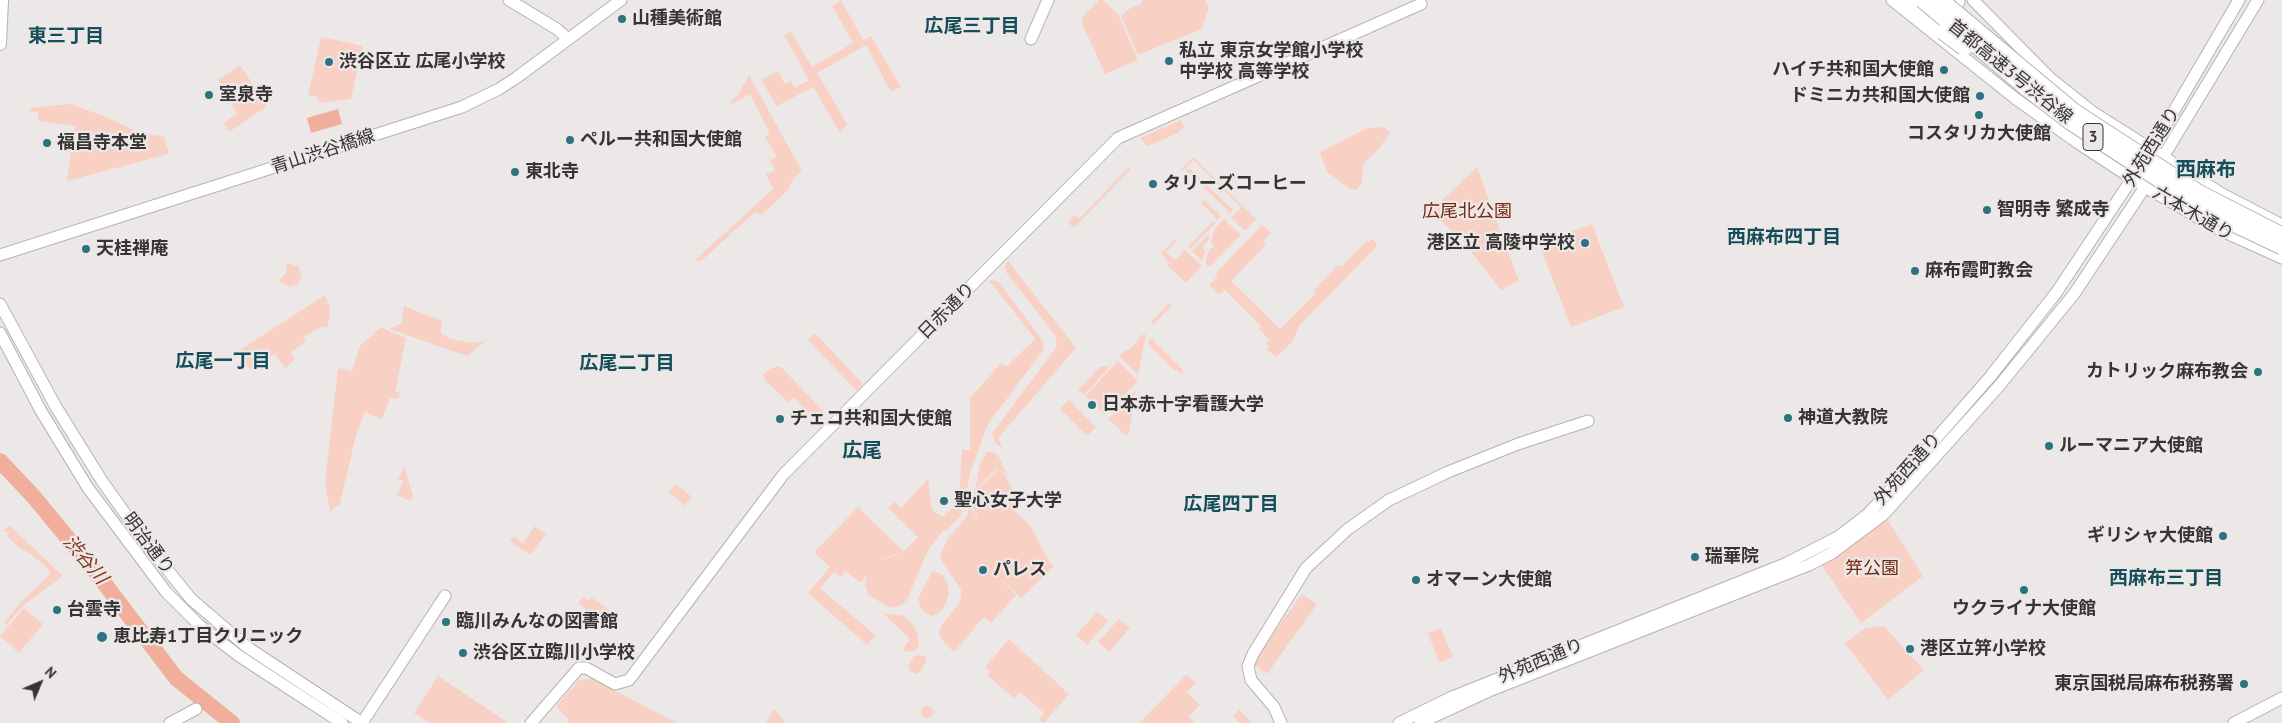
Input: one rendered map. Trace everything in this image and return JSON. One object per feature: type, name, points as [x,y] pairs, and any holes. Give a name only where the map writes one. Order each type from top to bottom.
[{"type":"highway","points":[[1905,0],[1988,67],[2026,88]]},
{"type":"highway","name":"首都高速3号渋谷線","points":[[1922,0],[2026,88],[2070,122],[2225,220],[2282,247]]},
{"type":"highway","name":"首都高速3号渋谷線","points":[[1943,0],[2074,111],[2200,193],[2282,235]]},
{"type":"highway","points":[[1956,0],[2074,111]]},
{"type":"main road","points":[[0,44],[2,0]]},
{"type":"main road","points":[[510,0],[557,29],[568,40]]},
{"type":"main road","name":"青山渋谷橋線","points":[[0,255],[462,107],[499,90],[621,0]]},
{"type":"main road","points":[[1031,39],[1048,0]]},
{"type":"main road","name":"六本木通り","points":[[1892,0],[1937,38],[2016,99],[2132,178],[2240,241],[2282,258]]},
{"type":"main road","points":[[1914,0],[1959,38]]},
{"type":"main road","points":[[1943,0],[1974,25]]},
{"type":"main road","name":"六本木通り","points":[[1973,0],[2050,78],[2107,122],[2222,194],[2282,225]]},
{"type":"main road","name":"外苑西通り","points":[[1400,723],[1452,697],[1814,551],[1838,537],[1877,505],[1990,377],[2056,294],[2151,150],[2239,0]]},
{"type":"main road","points":[[2220,34],[2253,2],[2266,0]]},
{"type":"main road","name":"外苑西通り","points":[[1420,723],[1489,691],[1742,593],[1832,553],[1890,508],[1999,386],[2074,294],[2163,158],[2253,2]]},
{"type":"main road","name":"日赤通り","points":[[531,723],[579,668],[586,668],[615,684],[629,680],[769,491],[783,475],[1112,143],[1126,133],[1421,4]]},
{"type":"main road","points":[[2107,122],[2105,133],[2109,141],[2149,174],[2145,186]]},
{"type":"main road","points":[[2151,150],[2149,159],[2155,170],[2180,190],[2189,206],[2203,221]]},
{"type":"main road","points":[[2259,221],[2282,230]]},
{"type":"main road","points":[[2253,238],[2282,253]]},
{"type":"main road","name":"明治通り","points":[[0,304],[56,406],[102,481],[149,547],[186,593],[247,647],[362,723]]},
{"type":"main road","name":"明治通り","points":[[0,332],[40,411],[88,488],[166,592],[199,625],[239,656],[342,723]]},
{"type":"main road","points":[[1281,723],[1274,707],[1255,688],[1248,674],[1248,666],[1253,654],[1306,568],[1348,529],[1389,500],[1448,472],[1518,444],[1588,421]]},
{"type":"main road","points":[[362,723],[445,596]]},
{"type":"main road","points":[[2234,723],[2282,698]]},
{"type":"main road","points":[[170,723],[196,709]]},
{"type":"green space","points":[[841,0],[863,40],[871,36],[901,87],[891,92],[866,45],[817,73],[847,124],[840,133],[813,87],[777,106],[761,80],[778,71],[785,84],[791,81],[795,88],[809,80],[784,35],[791,32],[812,67],[853,43],[832,6]]},
{"type":"green space","points":[[1099,0],[1103,0],[1118,14],[1138,60],[1105,74],[1081,21],[1084,15]]},
{"type":"green space","points":[[1142,0],[1205,0],[1209,8],[1202,29],[1138,55],[1121,16],[1129,9],[1142,3]]},
{"type":"green space","points":[[321,37],[363,46],[351,99],[320,103],[316,96],[308,96]]},
{"type":"green space","points":[[240,65],[267,106],[229,132],[224,123],[237,113],[218,80]]},
{"type":"green space","points":[[749,75],[802,171],[793,179],[789,189],[762,215],[755,212],[701,261],[695,260],[773,189],[766,174],[775,170],[770,160],[777,157],[765,137],[770,134],[750,94],[731,104],[730,102],[738,95]]},
{"type":"green space","points":[[70,104],[109,118],[139,133],[164,136],[169,154],[67,181],[75,126],[38,121],[38,113],[30,111],[30,108]]},
{"type":"green space","points":[[1181,120],[1184,127],[1176,134],[1148,146],[1140,138]]},
{"type":"green space","points":[[1384,127],[1390,133],[1377,151],[1363,164],[1362,182],[1357,190],[1350,189],[1327,172],[1320,152],[1367,128]]},
{"type":"green space","points":[[1193,157],[1256,219],[1245,231],[1231,218],[1241,207],[1193,160],[1183,170],[1181,169]]},
{"type":"green space","points":[[1129,167],[1131,169],[1075,227],[1068,223],[1074,215],[1079,219]]},
{"type":"green space","name":"広尾北公園","points":[[1477,167],[1519,281],[1501,290],[1461,239],[1430,212]]},
{"type":"green space","points":[[1189,168],[1233,210],[1228,214],[1228,211],[1188,172],[1185,172]]},
{"type":"green space","points":[[1204,200],[1221,216],[1218,220],[1201,203]]},
{"type":"green space","points":[[1224,219],[1241,235],[1209,267],[1205,263],[1208,252],[1214,245],[1211,242],[1215,228]]},
{"type":"green space","points":[[1213,221],[1216,223],[1190,249],[1188,247]]},
{"type":"green space","points":[[1592,224],[1624,307],[1571,327],[1539,244]]},
{"type":"green space","points":[[1262,225],[1271,233],[1263,241],[1266,245],[1231,281],[1280,329],[1316,293],[1314,290],[1338,265],[1341,267],[1367,241],[1369,242],[1373,238],[1377,246],[1300,325],[1293,341],[1277,357],[1266,349],[1269,346],[1266,343],[1269,340],[1259,329],[1261,326],[1225,290],[1219,295],[1209,285],[1218,275],[1216,273]]},
{"type":"green space","points":[[1210,233],[1208,241],[1202,248],[1205,251],[1202,261],[1192,251]]},
{"type":"green space","points":[[1175,239],[1177,240],[1166,252],[1175,260],[1185,250],[1202,266],[1186,283],[1167,265],[1169,262],[1161,254]]},
{"type":"green space","points":[[1008,261],[1076,348],[998,438],[1002,448],[996,444],[992,434],[1057,346],[1055,335],[1006,272],[1005,266]]},
{"type":"green space","points":[[287,263],[298,266],[302,275],[298,284],[290,287],[279,281],[286,272]]},
{"type":"green space","points":[[989,280],[1000,283],[1042,340],[1044,349],[988,424],[971,470],[961,516],[947,530],[943,530],[927,552],[907,600],[900,606],[889,608],[868,594],[865,586],[867,575],[860,583],[846,571],[840,577],[834,572],[820,588],[875,635],[867,645],[808,593],[830,567],[814,552],[858,507],[903,551],[879,562],[904,551],[918,537],[888,508],[894,502],[901,508],[928,479],[932,510],[943,517],[959,501],[962,450],[970,450],[970,398],[1001,363],[1006,367],[1035,339]]},
{"type":"green space","points":[[325,295],[330,307],[328,327],[324,328],[323,326],[304,337],[306,341],[291,352],[295,360],[285,368],[275,354],[251,370],[237,352]]},
{"type":"green space","points":[[1169,303],[1172,305],[1154,324],[1150,323]]},
{"type":"green space","points":[[404,306],[442,321],[441,333],[451,339],[473,343],[486,341],[467,356],[389,329],[402,323]]},
{"type":"green space","points":[[381,327],[406,338],[395,392],[401,392],[398,399],[390,398],[382,419],[365,412],[356,435],[340,504],[330,511],[325,483],[338,368],[352,371],[360,346]]},
{"type":"green space","points":[[815,333],[863,384],[857,391],[808,340]]},
{"type":"green space","points":[[1146,334],[1138,375],[1119,356],[1126,350],[1128,351],[1140,338],[1139,336]]},
{"type":"green space","points":[[1150,337],[1184,371],[1181,374],[1177,370],[1175,371],[1148,344]]},
{"type":"green space","points":[[1116,360],[1084,395],[1078,390],[1100,367],[1110,366]]},
{"type":"green space","points":[[1118,361],[1138,381],[1105,415],[1085,396]]},
{"type":"green space","points":[[780,366],[826,414],[818,422],[794,398],[788,402],[765,380],[763,375],[771,368]]},
{"type":"green space","points":[[1136,390],[1129,433],[1126,436],[1109,419]]},
{"type":"green space","points":[[1069,400],[1096,427],[1087,436],[1060,409]]},
{"type":"green space","points":[[987,452],[994,452],[998,455],[1009,479],[1005,473],[996,469],[975,490],[980,463]]},
{"type":"green space","points":[[404,467],[413,496],[410,501],[397,495],[403,481],[398,479]]},
{"type":"green space","points":[[997,470],[1004,474],[1019,501],[1012,508],[1030,526],[1050,563],[1054,566],[1021,598],[999,576],[1016,595],[991,623],[984,617],[954,652],[944,643],[939,634],[941,626],[961,598],[961,589],[942,562],[940,555],[948,538],[967,516],[969,507],[977,515],[973,520],[978,515],[969,504],[969,498]]},
{"type":"green space","points":[[676,484],[692,497],[685,506],[669,492]]},
{"type":"green space","name":"笄公園","points":[[1884,514],[1923,576],[1861,623],[1818,560]]},
{"type":"green space","points":[[10,526],[63,576],[24,605],[7,624],[5,622],[21,602],[50,574],[49,570],[31,554],[21,549],[6,536],[8,533],[4,530]]},
{"type":"green space","points":[[535,526],[546,534],[530,555],[510,541],[514,536],[523,543]]},
{"type":"green space","points":[[932,572],[943,575],[948,586],[949,595],[943,609],[938,614],[931,616],[921,609],[918,598]]},
{"type":"green space","points":[[1302,594],[1317,604],[1267,674],[1252,663]]},
{"type":"green space","points":[[583,597],[588,601],[591,597],[610,611],[601,621],[578,603]]},
{"type":"green space","points":[[24,608],[43,624],[19,653],[0,636]]},
{"type":"green space","points":[[1097,612],[1108,621],[1087,645],[1076,635]]},
{"type":"green space","points":[[884,614],[902,615],[914,626],[919,645],[917,649],[911,652],[904,651],[903,649],[909,641],[908,637]]},
{"type":"green space","points":[[1119,619],[1130,628],[1109,652],[1098,642]]},
{"type":"green space","points":[[1885,627],[1924,670],[1888,700],[1845,643],[1865,628]]},
{"type":"green space","points":[[1441,628],[1453,657],[1439,663],[1428,633]]},
{"type":"green space","points":[[1009,639],[1069,694],[1044,723],[1039,720],[1044,713],[1020,692],[1014,698],[987,675],[990,671],[985,667]]},
{"type":"green space","points":[[914,656],[925,656],[926,661],[920,672],[915,674],[910,671],[908,666]]},
{"type":"green space","points":[[1186,675],[1196,683],[1187,692],[1200,705],[1189,717],[1195,723],[1139,723]]},
{"type":"green space","points":[[438,676],[507,722],[429,723],[414,713]]},
{"type":"green space","points":[[591,678],[677,723],[567,723],[569,720],[556,706],[579,680]]},
{"type":"green space","points":[[927,706],[933,712],[927,718],[921,712]]},
{"type":"green space","points":[[774,709],[786,723],[766,723]]},
{"type":"green space","points":[[1239,709],[1252,723],[1240,723],[1233,716]]},
{"type":"shaded area","points":[[338,109],[342,124],[311,133],[307,118]]},
{"type":"waterway","name":"渋谷川","points":[[0,461],[34,497],[98,575],[176,678],[232,723]]},
{"type":"place","name":"山種美術館","points":[[622,19]]},
{"type":"place","name":"私立 東京女学館小学校 中学校 高等学校","points":[[1169,61]]},
{"type":"place","name":"渋谷区立 広尾小学校","points":[[329,62]]},
{"type":"place","name":"ハイチ共和国大使館","points":[[1944,70]]},
{"type":"place","name":"室泉寺","points":[[209,95]]},
{"type":"place","name":"ドミニカ共和国大使館","points":[[1980,96]]},
{"type":"place","name":"コスタリカ大使館","points":[[1979,115]]},
{"type":"place","name":"ペルー共和国大使館","points":[[570,140]]},
{"type":"place","name":"福昌寺本堂","points":[[47,143]]},
{"type":"place","name":"東北寺","points":[[515,172]]},
{"type":"place","name":"タリーズコーヒー","points":[[1153,184]]},
{"type":"place","name":"智明寺 繁成寺","points":[[1987,210]]},
{"type":"place","name":"港区立 高陵中学校","points":[[1585,243]]},
{"type":"place","name":"天桂禅庵","points":[[86,249]]},
{"type":"place","name":"麻布霞町教会","points":[[1915,271]]},
{"type":"place","name":"カトリック麻布教会","points":[[2258,372]]},
{"type":"place","name":"日本赤十字看護大学","points":[[1092,405]]},
{"type":"place","name":"神道大教院","points":[[1788,418]]},
{"type":"place","name":"チェコ共和国大使館","points":[[780,419]]},
{"type":"place","name":"ルーマニア大使館","points":[[2049,446]]},
{"type":"place","name":"聖心女子大学","points":[[944,501]]},
{"type":"place","name":"ギリシャ大使館","points":[[2223,536]]},
{"type":"place","name":"瑞華院","points":[[1695,557]]},
{"type":"place","name":"パレス","points":[[983,570]]},
{"type":"place","name":"オマーン大使館","points":[[1416,580]]},
{"type":"place","name":"ウクライナ大使館","points":[[2024,590]]},
{"type":"place","name":"台雲寺","points":[[57,610]]},
{"type":"place","name":"臨川みんなの図書館","points":[[446,622]]},
{"type":"place","name":"恵比寿1丁目クリニック","points":[[102,637]]},
{"type":"place","name":"港区立笄小学校","points":[[1910,649]]},
{"type":"place","name":"渋谷区立臨川小学校","points":[[463,653]]},
{"type":"place","name":"東京国税局麻布税務署","points":[[2244,684]]},
{"type":"district","name":"広尾三丁目","points":[[972,27]]},
{"type":"district","name":"東三丁目","points":[[66,37]]},
{"type":"district","name":"西麻布","points":[[2206,170]]},
{"type":"district","name":"西麻布四丁目","points":[[1784,238]]},
{"type":"district","name":"広尾一丁目","points":[[223,362]]},
{"type":"district","name":"広尾二丁目","points":[[627,364]]},
{"type":"district","name":"広尾","points":[[862,451]]},
{"type":"district","name":"広尾四丁目","points":[[1231,505]]},
{"type":"district","name":"西麻布三丁目","points":[[2166,579]]}]
